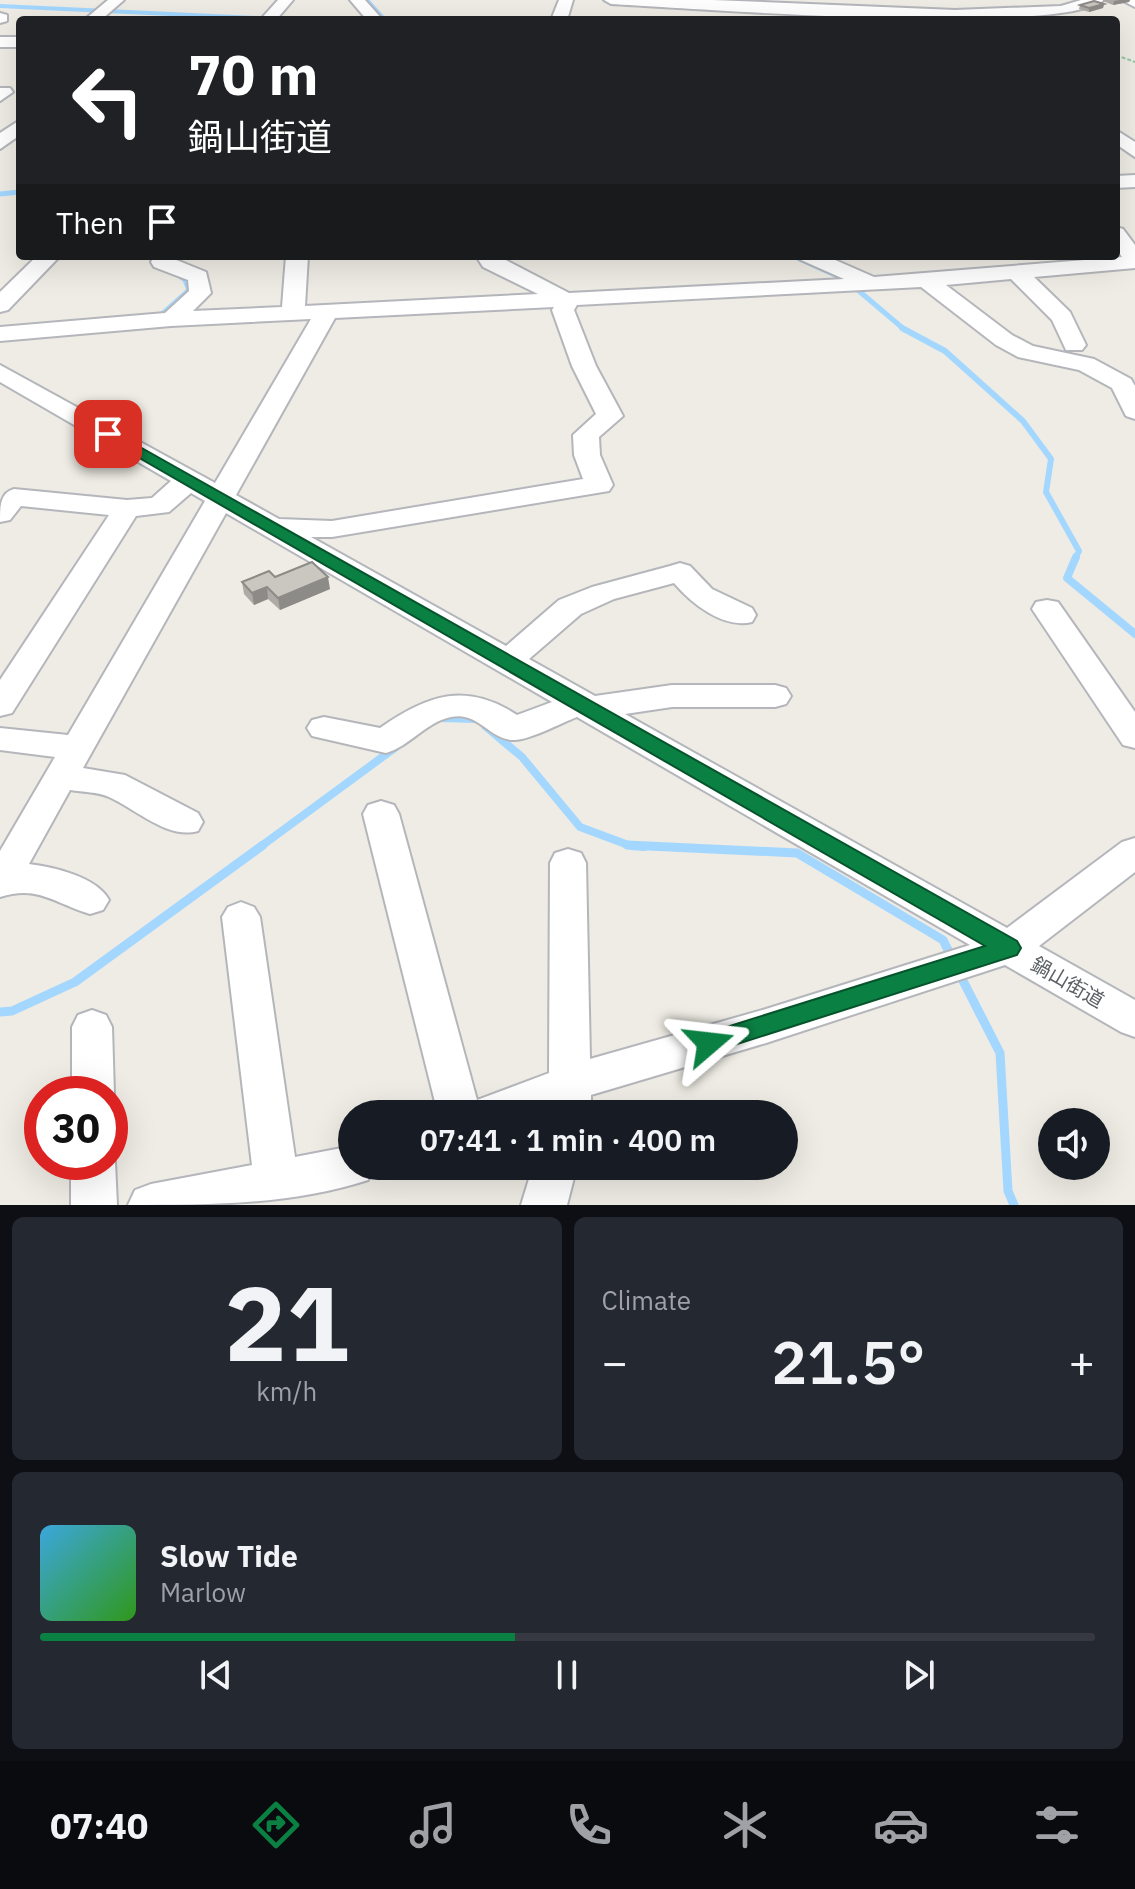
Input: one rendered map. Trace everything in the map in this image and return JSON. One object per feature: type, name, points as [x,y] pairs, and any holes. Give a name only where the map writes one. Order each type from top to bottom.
[{"type":"street","points":[[97,16],[117,0]]},
{"type":"street","points":[[272,16],[286,0]]},
{"type":"street","points":[[357,0],[371,16]]},
{"type":"street","points":[[611,0],[716,12],[768,8],[902,16],[945,10],[1062,10],[1097,0]]},
{"type":"street","points":[[1128,0],[1135,3]]},
{"type":"street","points":[[0,143],[16,129]]},
{"type":"street","points":[[1120,239],[1135,261]]},
{"type":"street","points":[[0,305],[45,260]]},
{"type":"street","points":[[163,260],[198,277],[200,293],[171,319]]},
{"type":"street","points":[[293,312],[297,260]]},
{"type":"street","points":[[490,260],[569,301]]},
{"type":"street","points":[[818,260],[875,284]]},
{"type":"street","points":[[0,334],[293,312],[875,284],[1016,272],[1062,262],[1135,261]]},
{"type":"street","points":[[1016,272],[1062,317],[1074,345]]},
{"type":"street","points":[[926,280],[1026,352],[1086,364],[1122,384],[1135,411]]},
{"type":"street","points":[[273,527],[332,529],[599,485],[587,455],[586,435],[610,416],[584,366],[563,310],[569,301]]},
{"type":"street","points":[[90,900],[46,880],[2,879],[327,311]]},
{"type":"street","name":"鍋山街道","points":[[0,372],[1135,1020]]},
{"type":"street","points":[[5,503],[127,508],[159,506],[189,480]]},
{"type":"street","points":[[0,705],[127,508]]},
{"type":"street","points":[[508,661],[570,607],[603,593],[680,572],[701,595],[741,615]]},
{"type":"street","points":[[1047,609],[1135,737]]},
{"type":"street","points":[[324,728],[386,741],[418,717],[440,708],[478,708],[514,729],[584,705],[672,696],[775,696]]},
{"type":"street","points":[[0,739],[70,762],[185,822]]},
{"type":"street","points":[[381,814],[455,1100]]},
{"type":"street","points":[[568,863],[569,1099],[766,1026],[1009,948],[1135,852]]},
{"type":"street","points":[[241,917],[276,1181]]},
{"type":"street","points":[[92,1027],[93,1076]]},
{"type":"street","points":[[151,1205],[338,1169]]},
{"type":"street","points":[[93,1180],[94,1205]]},
{"type":"street","points":[[544,1205],[551,1180]]},
{"type":"building","points":[[1094,1],[1104,4],[1089,8],[1080,5]]},
{"type":"building","points":[[312,562],[328,577],[278,598],[267,587],[252,593],[242,582],[269,571],[275,577]]},
{"type":"waterway","points":[[367,0],[381,16]]},
{"type":"waterway","points":[[0,6],[215,16]]},
{"type":"waterway","points":[[0,194],[16,192]]},
{"type":"waterway","points":[[802,260],[846,280],[904,329]]},
{"type":"waterway","points":[[162,314],[189,290],[185,280],[176,273]]},
{"type":"waterway","points":[[904,329],[945,351],[1023,421],[1051,459],[1046,492],[1079,551],[1076,557]]},
{"type":"waterway","points":[[1076,557],[1067,578],[1135,634]]},
{"type":"waterway","points":[[440,718],[475,719]]},
{"type":"waterway","points":[[485,726],[522,757],[580,827],[629,845]]},
{"type":"waterway","points":[[260,847],[396,747]]},
{"type":"waterway","points":[[0,1012],[12,1011],[75,982],[263,845]]},
{"type":"waterway","points":[[629,845],[797,853],[943,940],[953,960]]},
{"type":"waterway","points":[[629,845],[644,847]]},
{"type":"waterway","points":[[958,971],[1000,1053],[1008,1191],[1014,1205]]},
{"type":"route","points":[[108,434],[1009,948],[709,1043]]}]
